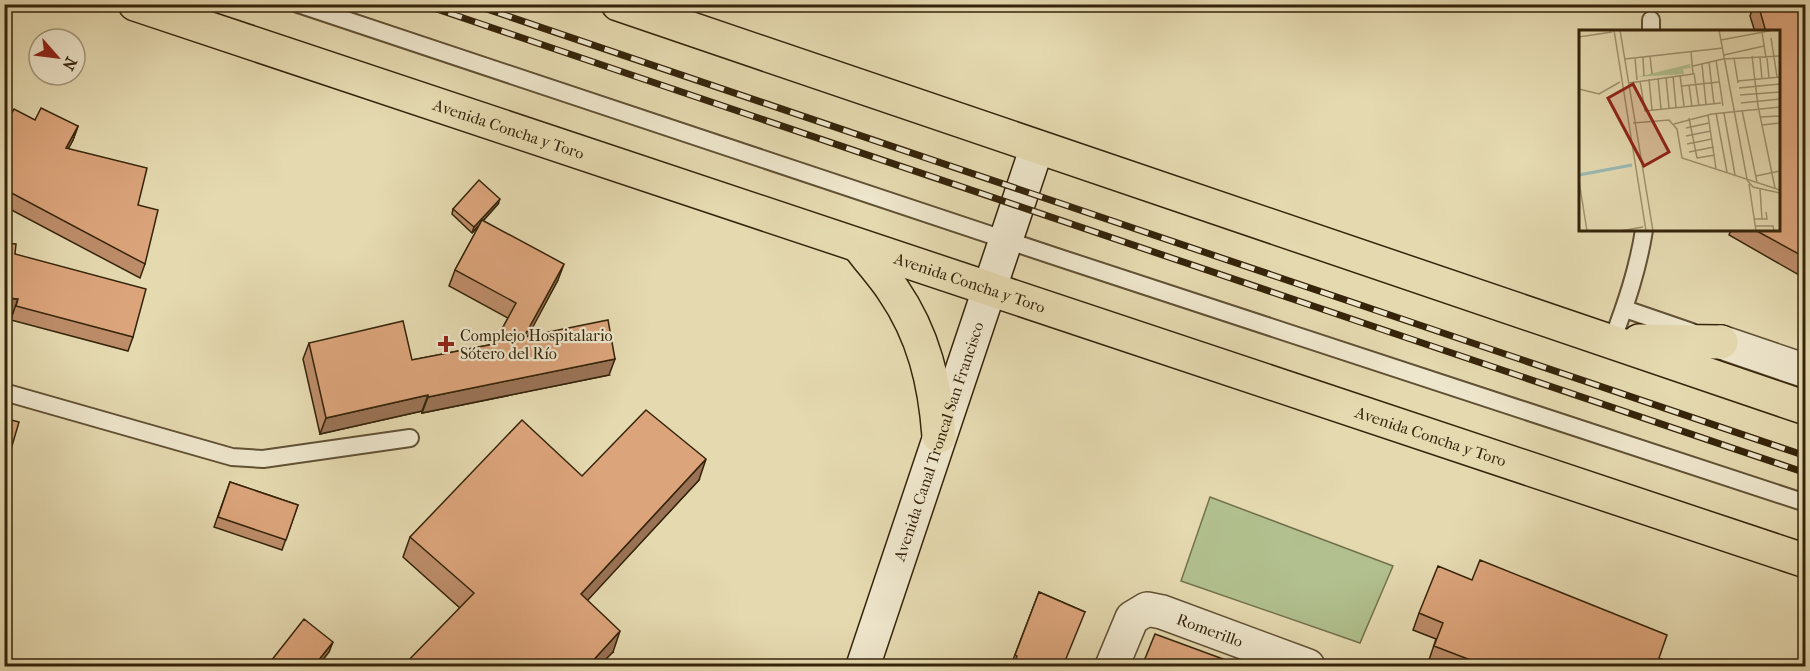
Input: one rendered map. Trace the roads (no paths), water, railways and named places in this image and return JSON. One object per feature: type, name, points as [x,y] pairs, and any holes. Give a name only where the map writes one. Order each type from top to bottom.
[{"type":"main road","name":"Avenida Concha y Toro","points":[[135,4],[1806,561]]},
{"type":"main road","points":[[618,4],[1612,341],[1804,403]]},
{"type":"main road","name":"Avenida Canal Troncal San Francisco","points":[[863,666],[1037,147]]},
{"type":"main road","points":[[859,246],[893,290],[921,342],[931,373],[937,404],[939,436]]},
{"type":"main road","points":[[1612,341],[1721,342],[1806,371]]},
{"type":"main road","name":"Romerillo","points":[[1112,666],[1132,618],[1147,609],[1162,612],[1308,666]]},
{"type":"lane","points":[[298,4],[1806,503]]},
{"type":"lane","points":[[1612,341],[1625,309],[1639,263],[1644,231]]},
{"type":"lane","points":[[1625,309],[1721,342]]},
{"type":"lane","points":[[4,392],[232,457],[246,459],[263,459],[410,438]]},
{"type":"railway","points":[[422,4],[1806,473]]},
{"type":"railway","points":[[472,4],[1806,456]]},
{"type":"place","name":"Complejo Hospitalario Sótero del Río","points":[[446,344]]}]
